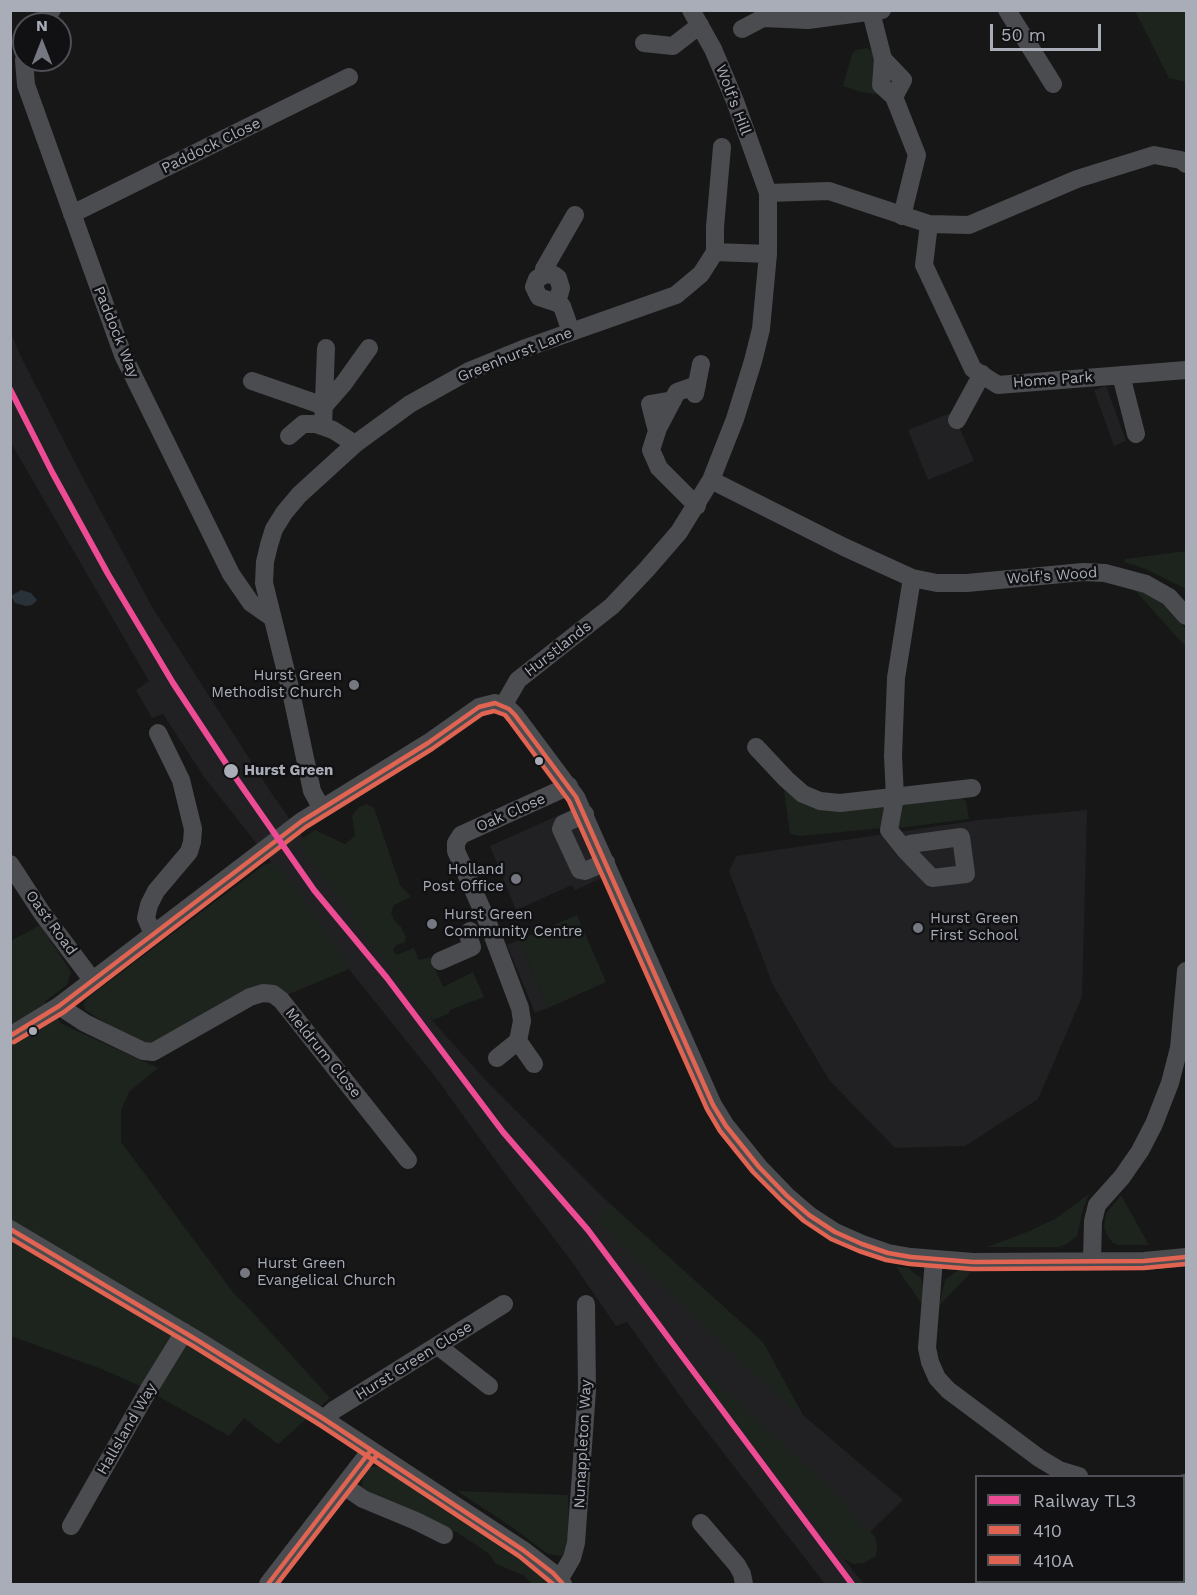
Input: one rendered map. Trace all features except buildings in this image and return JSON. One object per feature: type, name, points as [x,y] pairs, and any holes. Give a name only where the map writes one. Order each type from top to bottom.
[{"type":"street","points":[[1007,10],[1053,84]]},
{"type":"street","points":[[742,29],[763,18],[808,20],[877,11],[883,59],[881,85],[894,97],[917,155],[903,216]]},
{"type":"street","points":[[644,43],[672,46],[696,18]]},
{"type":"street","name":"Wolf's Hill","points":[[696,18],[713,49],[735,101],[768,193]]},
{"type":"street","name":"Paddock Way","points":[[25,72],[26,85],[120,347],[231,574],[251,603],[271,617]]},
{"type":"street","name":"Paddock Close","points":[[72,214],[349,77]]},
{"type":"street","points":[[722,147],[715,227],[716,252],[768,254]]},
{"type":"street","points":[[768,193],[829,191],[929,224],[969,225],[1077,179],[1154,155],[1181,160],[1186,164]]},
{"type":"street","name":"Hurstlands","points":[[503,706],[518,680],[612,606],[633,584],[679,532],[711,480],[735,419],[761,329],[768,254],[768,193]]},
{"type":"street","points":[[572,332],[565,313],[557,303],[544,300],[536,292],[535,283],[544,274],[544,269],[575,215]]},
{"type":"street","points":[[929,224],[924,264],[973,369],[982,374],[957,420]]},
{"type":"street","name":"Greenhurst Lane","points":[[311,816],[312,791],[264,583],[269,544],[274,529],[284,513],[299,495],[355,444],[410,404],[469,371],[676,295],[700,274],[716,252]]},
{"type":"street","points":[[323,426],[326,348]]},
{"type":"street","points":[[324,406],[369,348]]},
{"type":"street","points":[[697,506],[659,468],[651,450],[657,431],[677,392],[696,391],[701,364]]},
{"type":"street","name":"Home Park","points":[[982,374],[998,384],[1186,370]]},
{"type":"street","points":[[1121,375],[1136,434]]},
{"type":"street","points":[[252,381],[324,406]]},
{"type":"street","points":[[289,436],[303,424],[316,424],[355,444]]},
{"type":"street","name":"Wolf's Wood","points":[[711,480],[843,548],[912,578],[937,583],[967,583],[1083,572],[1105,573],[1128,577],[1146,584],[1169,597],[1185,611]]},
{"type":"street","points":[[905,850],[889,830],[895,797],[893,756],[896,678],[912,578]]},
{"type":"street","points":[[241,591],[264,583]]},
{"type":"street","points":[[10,1036],[59,1006],[249,860],[311,816],[428,743],[479,707],[495,703],[515,715],[568,786],[585,814],[713,1105],[741,1146],[786,1196],[809,1215],[835,1232],[888,1253],[911,1257],[973,1262],[1144,1261],[1186,1257]]},
{"type":"street","points":[[153,934],[146,918],[149,905],[156,891],[189,852],[193,830],[181,780],[158,733]]},
{"type":"street","points":[[756,747],[803,794],[820,801],[840,803],[972,788]]},
{"type":"street","name":"Oak Close","points":[[488,923],[456,851],[456,843],[461,835],[568,786]]},
{"type":"street","points":[[585,814],[563,824],[561,829],[580,870],[585,871],[606,862]]},
{"type":"street","name":"Oast Road","points":[[10,864],[42,913],[93,981]]},
{"type":"street","points":[[440,960],[472,947],[467,924],[488,923],[520,1008],[522,1021],[518,1041],[497,1058]]},
{"type":"street","points":[[1092,1261],[1093,1221],[1097,1205],[1122,1177],[1140,1151],[1154,1124],[1170,1083],[1179,1048],[1186,971]]},
{"type":"street","name":"Meldrum Close","points":[[59,1006],[85,1023],[143,1051],[153,1052],[250,997],[263,993],[273,994],[281,1000],[408,1160]]},
{"type":"street","points":[[518,1041],[534,1064]]},
{"type":"street","points":[[10,1229],[184,1332],[324,1419],[523,1550],[561,1582]]},
{"type":"street","points":[[934,1259],[927,1348],[937,1378],[948,1390],[1039,1458],[1059,1470],[1076,1475]]},
{"type":"street","name":"Hurst Green Close","points":[[324,1419],[334,1410],[504,1304]]},
{"type":"street","name":"Nunappleton Way","points":[[561,1582],[576,1543],[587,1390],[586,1304]]},
{"type":"street","name":"Hallsland Way","points":[[71,1526],[184,1332]]},
{"type":"street","points":[[438,1346],[489,1386]]},
{"type":"street","points":[[268,1584],[371,1450]]},
{"type":"street","points":[[344,1486],[363,1499],[444,1535]]},
{"type":"street","points":[[700,1523],[737,1565],[744,1584]]},
{"type":"shaded area","points":[[1135,11],[1186,11],[1186,82],[1169,78]]},
{"type":"shaded area","points":[[867,48],[883,59],[894,97],[861,92],[843,86],[852,54],[856,50]]},
{"type":"shaded area","points":[[10,330],[20,355],[82,476],[152,607],[272,794],[430,1018],[490,1085],[608,1202],[597,1220],[744,1365],[903,1500],[843,1558],[864,1584],[825,1584],[688,1407],[627,1322],[616,1326],[572,1262],[437,1079],[348,968],[272,863],[204,777],[163,714],[152,718],[136,690],[149,681],[11,443]]},
{"type":"shaded area","points":[[1106,386],[1126,441],[1114,446],[1094,390]]},
{"type":"shaded area","points":[[953,412],[974,461],[928,480],[908,430]]},
{"type":"shaded area","points":[[1186,551],[1186,589],[1146,569],[1124,562],[1126,559]]},
{"type":"shaded area","points":[[1133,588],[1146,592],[1174,613],[1186,630],[1186,647]]},
{"type":"shaded area","points":[[21,590],[31,593],[37,600],[32,605],[26,606],[15,603],[11,596]]},
{"type":"shaded area","points":[[784,790],[806,805],[821,810],[958,796],[966,801],[969,819],[899,828],[800,836],[790,834]]},
{"type":"shaded area","points":[[367,804],[374,808],[400,885],[411,897],[394,905],[391,912],[406,937],[404,943],[396,945],[393,949],[396,955],[414,948],[419,960],[430,957],[443,987],[473,972],[484,997],[450,1010],[448,1014],[433,1020],[407,991],[299,845],[300,840],[315,830],[345,844],[355,836],[352,816],[359,807]]},
{"type":"shaded area","points":[[575,808],[606,876],[575,890],[572,885],[516,910],[490,846]]},
{"type":"shaded area","name":"Hurst Green First School","points":[[1087,810],[1082,997],[1038,1099],[965,1146],[895,1148],[829,1080],[773,985],[729,871],[736,856],[979,820]]},
{"type":"shaded area","points":[[275,861],[346,959],[349,967],[347,970],[284,996],[277,991],[159,1044],[136,1042],[85,1010],[86,999],[264,865]]},
{"type":"shaded area","points":[[577,915],[606,982],[548,1008],[519,940]]},
{"type":"shaded area","points":[[40,925],[71,972],[67,985],[45,1001],[62,1024],[158,1068],[129,1092],[121,1111],[121,1142],[235,1295],[330,1398],[278,1444],[244,1418],[229,1436],[138,1385],[99,1368],[11,1336],[11,941]]},
{"type":"shaded area","points":[[519,940],[548,1008],[535,1013],[507,945]]},
{"type":"shaded area","points":[[1089,1194],[1077,1236],[1067,1244],[1059,1247],[987,1247],[1055,1219]]},
{"type":"shaded area","points":[[1121,1195],[1149,1245],[1118,1245],[1112,1242],[1107,1235],[1104,1227],[1106,1214]]},
{"type":"shaded area","points":[[608,1202],[763,1342],[804,1417],[744,1365],[596,1220]]},
{"type":"shaded area","points":[[896,1267],[908,1268],[921,1278],[922,1304]]},
{"type":"shaded area","points":[[958,1270],[973,1270],[939,1306],[945,1280]]},
{"type":"shaded area","points":[[702,1370],[831,1488],[859,1522],[875,1536],[876,1556],[864,1563],[853,1564],[844,1559],[752,1445],[699,1373]]},
{"type":"shaded area","points":[[382,1466],[533,1566],[547,1579],[549,1584],[532,1584],[525,1576],[496,1564],[488,1553],[455,1531],[451,1533],[369,1494],[362,1487],[363,1476],[371,1467]]},
{"type":"shaded area","points":[[457,1491],[568,1495],[570,1546],[567,1552],[562,1556],[548,1554]]},
{"type":"rail line","name":"TL3","points":[[10,389],[108,574],[173,683],[314,890],[387,978],[503,1132],[588,1230],[852,1584]]},
{"type":"transit line","name":"410","points":[[10,1036],[59,1006],[302,821],[428,743],[479,707],[495,703],[509,709],[515,715],[576,797],[713,1105],[726,1126],[759,1167],[809,1215],[835,1232],[862,1244],[888,1253],[911,1257],[973,1262],[1144,1261],[1186,1257]]},
{"type":"transit line","name":"410A","points":[[14,1042],[64,1012],[306,827],[432,749],[482,714],[494,711],[505,715],[569,801],[707,1109],[720,1131],[753,1172],[804,1221],[831,1239],[859,1251],[886,1260],[910,1264],[973,1269],[1144,1268],[1186,1264]]},
{"type":"transit line","name":"410","points":[[10,1229],[197,1340],[324,1419],[523,1550],[553,1573],[563,1584]]},
{"type":"transit line","name":"410A","points":[[10,1238],[193,1346],[320,1425],[519,1556],[553,1584]]},
{"type":"transit line","name":"410","points":[[268,1584],[371,1450]]},
{"type":"transit line","name":"410A","points":[[277,1584],[377,1455]]},
{"type":"place","name":"Hurst Green Methodist Church","points":[[354,685]]},
{"type":"place","name":"Hurst Green","points":[[231,771]]},
{"type":"place","name":"Holland Post Office","points":[[516,879]]},
{"type":"place","name":"Hurst Green Community Centre","points":[[432,924]]},
{"type":"place","name":"Hurst Green First School","points":[[918,928]]},
{"type":"place","name":"Hurst Green Evangelical Church","points":[[245,1273]]}]
